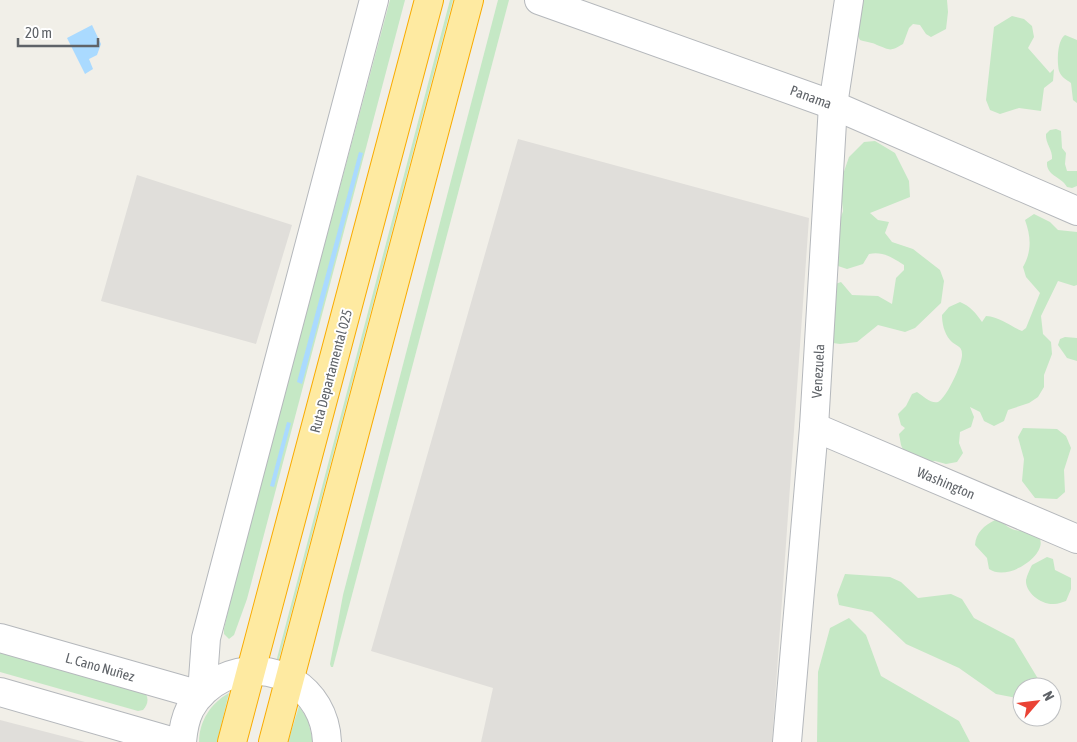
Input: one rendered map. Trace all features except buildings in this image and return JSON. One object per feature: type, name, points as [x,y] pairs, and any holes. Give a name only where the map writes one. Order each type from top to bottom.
[{"type":"highway","name":"Ruta Departamental 025","points":[[232,742],[429,0]]},
{"type":"highway","points":[[273,742],[469,0]]},
{"type":"street","points":[[201,694],[206,638],[374,0]]},
{"type":"street","name":"Panama","points":[[539,0],[832,105],[1077,211]]},
{"type":"street","name":"Venezuela","points":[[787,742],[814,427],[832,105],[849,0]]},
{"type":"street","name":"Washington","points":[[814,427],[1077,539]]},
{"type":"street","name":"L. Cano Nuñez","points":[[0,638],[201,694]]},
{"type":"street","points":[[182,742],[184,726],[191,708],[201,694],[216,681],[233,674],[251,670],[264,671],[290,679],[307,692],[319,709],[326,730],[327,742]]},
{"type":"street","points":[[0,692],[174,742]]},
{"type":"shaded area","points":[[518,139],[809,218],[772,742],[481,742],[493,688],[371,651]]},
{"type":"shaded area","points":[[137,175],[292,225],[256,344],[101,301]]},
{"type":"shaded area","points":[[0,720],[85,742],[0,742]]},
{"type":"green space","points":[[390,0],[405,0],[247,599],[234,635],[229,639],[224,634],[224,629],[237,572]]},
{"type":"green space","points":[[450,0],[453,0],[278,663],[276,662]]},
{"type":"green space","points":[[498,0],[509,0],[333,667],[331,667],[343,595]]},
{"type":"green space","points":[[856,0],[947,0],[946,29],[931,37],[926,34],[920,25],[913,24],[909,28],[903,44],[892,49],[860,40],[855,30]]},
{"type":"green space","points":[[1012,16],[1024,19],[1032,26],[1034,37],[1028,48],[1050,73],[1054,69],[1053,81],[1044,88],[1041,111],[1019,108],[1000,114],[990,110],[986,100],[994,27]]},
{"type":"green space","points":[[1065,35],[1077,40],[1077,103],[1073,100],[1071,83],[1059,71],[1059,46]]},
{"type":"green space","points":[[1056,129],[1061,131],[1062,148],[1066,153],[1065,164],[1067,171],[1077,171],[1077,186],[1072,188],[1067,187],[1047,167],[1047,162],[1052,159],[1052,156],[1046,134],[1050,130]]},
{"type":"green space","points":[[875,141],[895,153],[909,181],[910,197],[870,213],[878,220],[889,222],[885,233],[892,242],[913,249],[940,270],[944,281],[941,303],[915,328],[905,332],[878,325],[857,342],[840,344],[812,340],[813,292],[841,282],[852,295],[878,296],[892,304],[896,278],[904,270],[904,265],[879,253],[869,254],[863,264],[847,269],[832,264],[831,248],[843,211],[840,183],[849,157],[864,142]]},
{"type":"green space","points":[[1034,214],[1050,222],[1058,230],[1077,232],[1077,285],[1074,286],[1058,281],[1041,316],[1043,334],[1051,342],[1052,354],[1044,375],[1044,387],[1038,397],[1029,403],[1008,410],[1004,421],[994,426],[984,421],[980,412],[970,407],[974,417],[971,427],[960,432],[959,443],[963,453],[957,462],[946,464],[935,461],[924,464],[905,454],[899,434],[905,428],[901,425],[898,414],[906,406],[912,394],[917,392],[930,401],[938,402],[953,380],[960,365],[962,354],[960,347],[952,342],[946,334],[942,321],[942,315],[949,307],[960,302],[972,310],[982,322],[986,316],[1000,320],[1022,331],[1026,328],[1040,293],[1026,277],[1023,267],[1030,244],[1025,220]]},
{"type":"green space","points":[[1065,337],[1077,338],[1077,361],[1067,358],[1058,345],[1060,339]]},
{"type":"green space","points":[[1023,428],[1057,429],[1066,436],[1071,448],[1064,470],[1065,492],[1057,499],[1035,498],[1022,481],[1024,459],[1018,437]]},
{"type":"green space","points":[[995,520],[1014,530],[1035,533],[1040,539],[1040,547],[1036,555],[1019,568],[1008,572],[998,572],[989,569],[987,558],[975,545],[981,530]]},
{"type":"green space","points":[[1047,557],[1053,559],[1055,570],[1071,578],[1071,589],[1066,601],[1056,604],[1044,602],[1031,594],[1026,585],[1032,565]]},
{"type":"green space","points":[[845,574],[890,577],[901,582],[918,598],[951,594],[962,599],[974,618],[1014,639],[1037,677],[1012,677],[1012,697],[996,694],[959,668],[906,644],[872,612],[839,605],[837,595]]},
{"type":"green space","points":[[849,618],[866,635],[881,676],[959,721],[970,742],[817,742],[818,672],[830,628]]},
{"type":"green space","points":[[0,650],[143,690],[148,700],[143,710],[138,711],[0,672]]},
{"type":"green space","points":[[229,693],[217,742],[199,742],[201,727],[207,713]]},
{"type":"green space","points":[[299,706],[308,720],[313,742],[288,742]]},
{"type":"water","points":[[92,25],[101,44],[97,55],[89,59],[93,69],[85,74],[67,38]]},
{"type":"water","points":[[359,152],[363,153],[302,384],[297,382]]},
{"type":"water","points":[[287,422],[291,423],[274,487],[270,486]]}]
